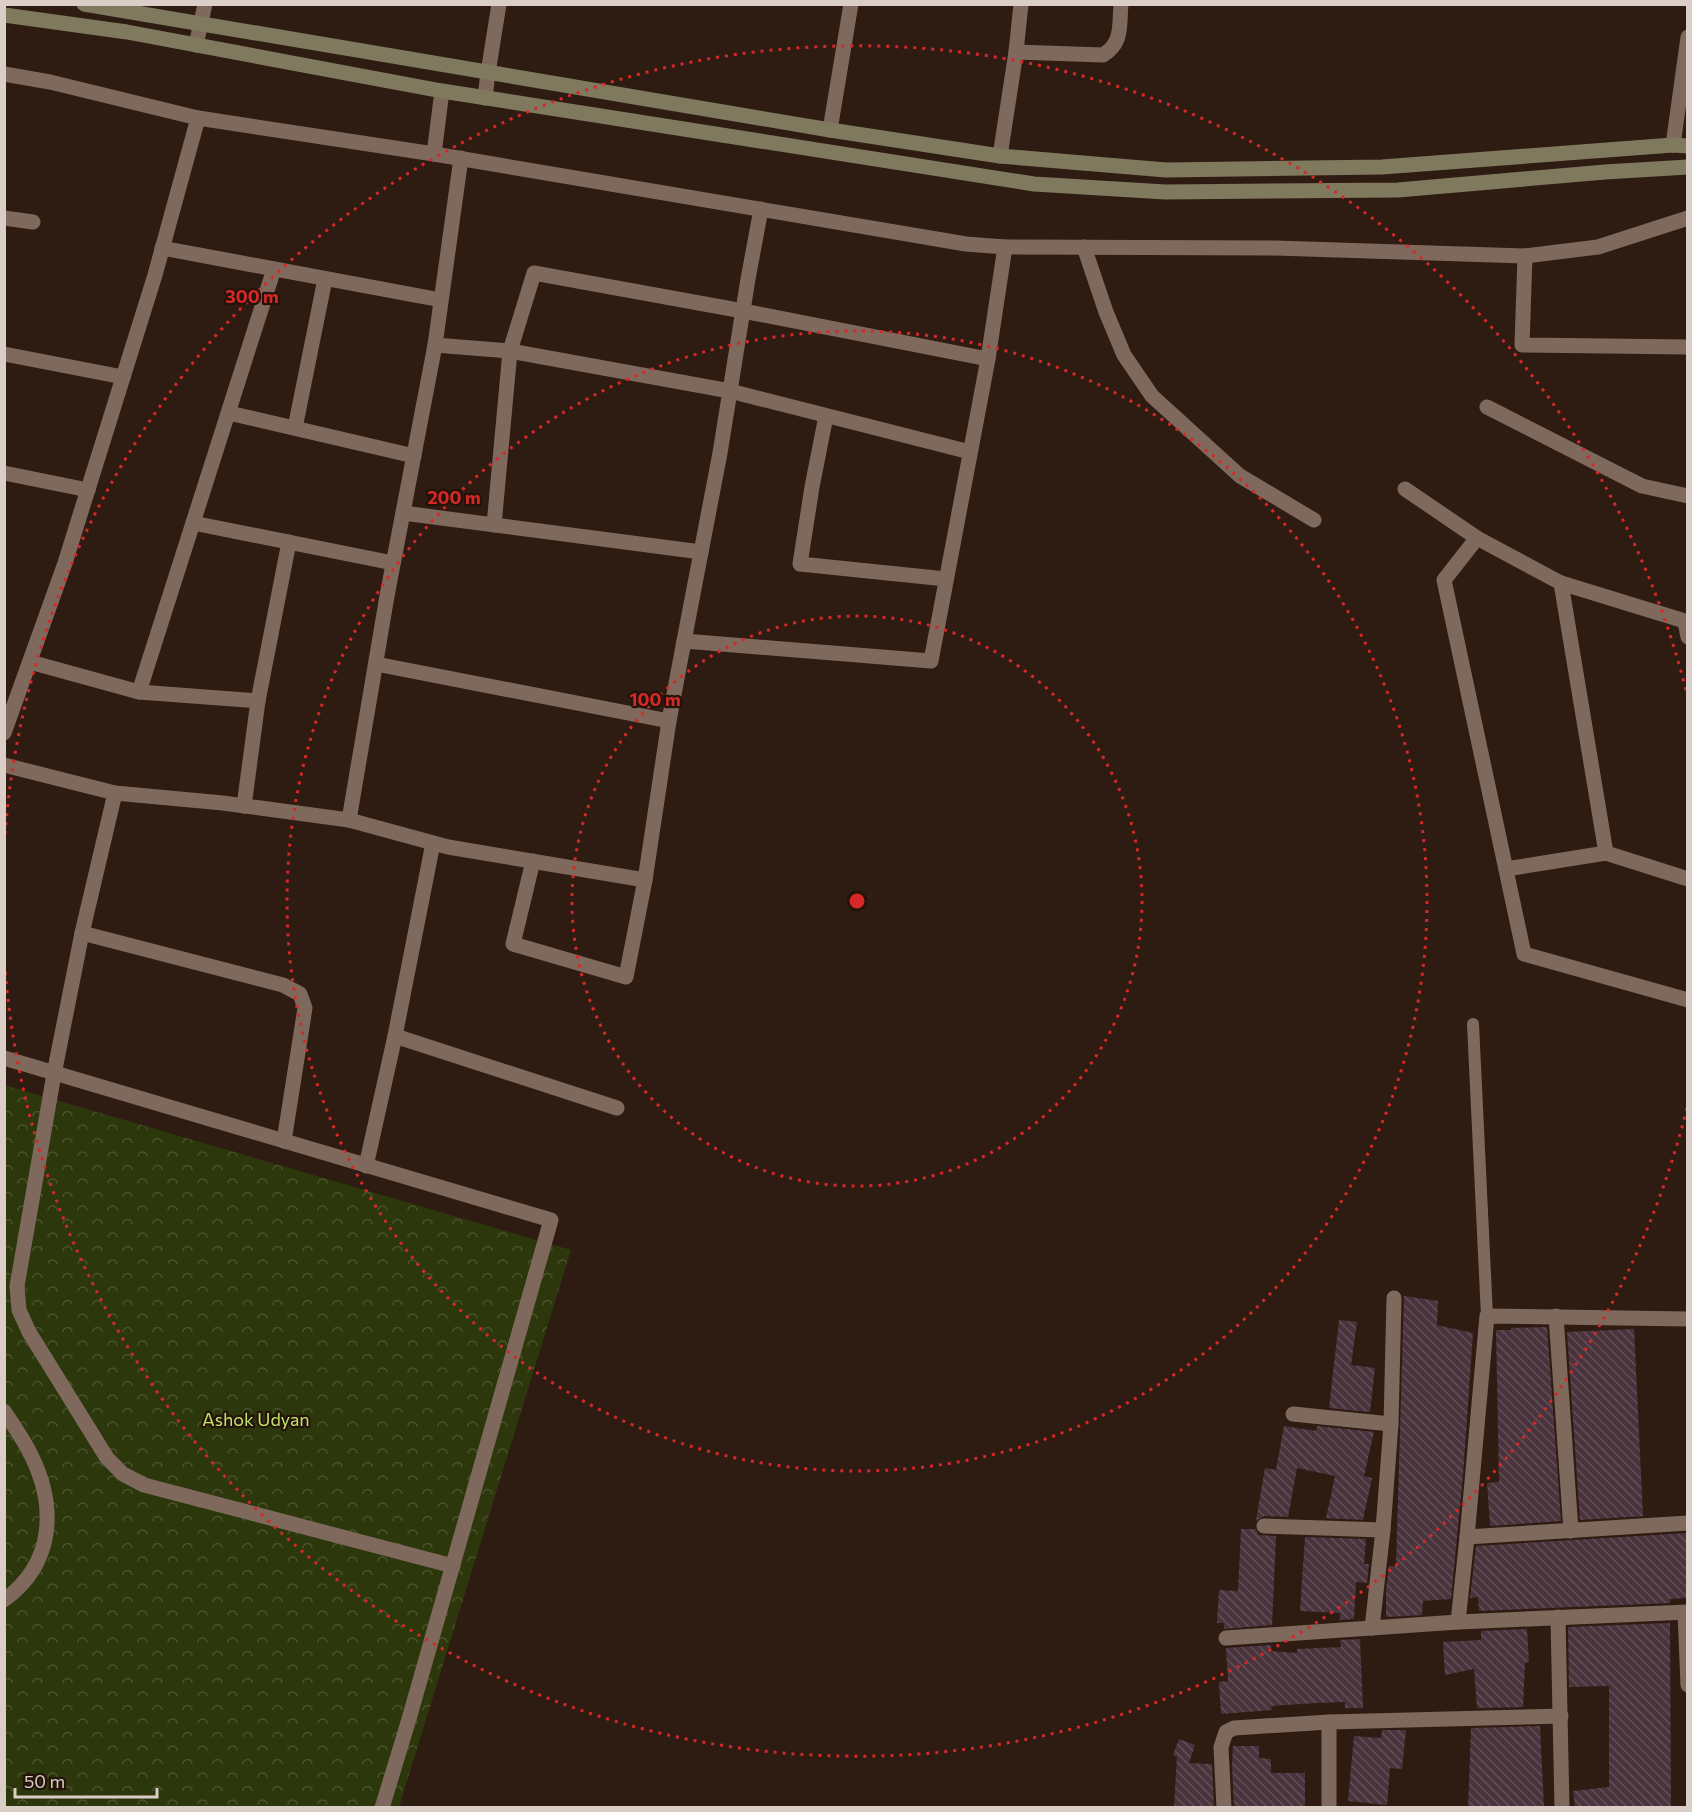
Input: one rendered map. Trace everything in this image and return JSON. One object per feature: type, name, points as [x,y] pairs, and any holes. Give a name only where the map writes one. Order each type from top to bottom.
[{"type":"main road","points":[[84,4],[132,8],[200,24],[830,130],[1000,156],[1166,170],[1337,168],[1382,167],[1680,145]]},
{"type":"main road","points":[[4,15],[127,32],[442,91],[1034,184],[1165,192],[1398,190],[1688,166]]},
{"type":"street","points":[[196,45],[205,4]]},
{"type":"street","points":[[485,98],[499,4]]},
{"type":"street","points":[[830,130],[851,4]]},
{"type":"street","points":[[1000,156],[1022,4]]},
{"type":"street","points":[[1016,52],[1103,55],[1113,49],[1118,38],[1121,4]]},
{"type":"street","points":[[1680,145],[1688,37]]},
{"type":"street","points":[[4,74],[50,82],[198,118],[461,158],[966,244],[1005,247],[1275,248],[1525,256],[1598,247],[1688,218]]},
{"type":"street","points":[[434,154],[442,91]]},
{"type":"street","points":[[4,733],[65,563],[162,248],[198,118]]},
{"type":"street","points":[[349,820],[393,563],[435,345],[461,158]]},
{"type":"street","points":[[533,861],[513,945],[626,977],[645,880],[669,722],[761,209]]},
{"type":"street","points":[[4,218],[33,222]]},
{"type":"street","points":[[684,641],[931,661],[988,359],[1005,247]]},
{"type":"street","points":[[1084,247],[1124,356],[1152,396],[1240,476],[1314,520]]},
{"type":"street","points":[[162,248],[441,300]]},
{"type":"street","points":[[1525,256],[1522,345],[1688,347]]},
{"type":"street","points":[[139,692],[274,269]]},
{"type":"street","points":[[494,525],[510,351],[534,273],[743,310],[988,359]]},
{"type":"street","points":[[294,428],[325,279]]},
{"type":"street","points":[[435,345],[510,351],[730,391],[970,452]]},
{"type":"street","points":[[4,354],[123,377]]},
{"type":"street","points":[[1487,407],[1642,486],[1688,496]]},
{"type":"street","points":[[229,413],[414,456]]},
{"type":"street","points":[[826,416],[800,564],[946,579]]},
{"type":"street","points":[[4,473],[88,490]]},
{"type":"street","points":[[1405,489],[1477,538],[1562,583],[1687,627]]},
{"type":"street","points":[[403,513],[701,552]]},
{"type":"street","points":[[193,523],[393,563]]},
{"type":"street","points":[[1477,538],[1444,580],[1524,954],[1688,1000]]},
{"type":"street","points":[[244,806],[258,701],[290,542]]},
{"type":"street","points":[[1562,583],[1606,853]]},
{"type":"street","points":[[30,662],[139,692],[258,701]]},
{"type":"street","points":[[376,664],[669,722]]},
{"type":"street","points":[[4,765],[115,793],[244,806],[349,820],[448,847],[645,880]]},
{"type":"street","points":[[115,793],[82,933],[54,1074],[17,1286],[19,1310],[29,1332],[107,1458],[123,1474],[144,1485],[453,1566]]},
{"type":"street","points":[[366,1166],[433,843]]},
{"type":"street","points":[[1506,869],[1606,853],[1688,879]]},
{"type":"street","points":[[82,933],[283,985],[300,994],[305,1008],[284,1141]]},
{"type":"street","points":[[394,1036],[617,1108]]},
{"type":"street","points":[[4,1058],[552,1220],[382,1808]]},
{"type":"street","points":[[1372,1628],[1383,1530],[1391,1424],[1394,1298]]},
{"type":"street","points":[[1458,1623],[1487,1316],[1688,1319]]},
{"type":"street","points":[[1556,1316],[1571,1532]]},
{"type":"street","points":[[4,1411],[31,1454],[42,1482],[46,1506],[46,1540],[37,1565],[22,1586],[4,1600]]},
{"type":"street","points":[[1293,1414],[1391,1424]]},
{"type":"street","points":[[1467,1537],[1688,1523]]},
{"type":"street","points":[[1264,1526],[1383,1530]]},
{"type":"street","points":[[1227,1638],[1558,1617],[1686,1612],[1688,1685]]},
{"type":"street","points":[[1558,1617],[1562,1808]]},
{"type":"street","points":[[1224,1808],[1221,1747],[1226,1732],[1234,1728],[1329,1722],[1561,1716]]},
{"type":"street","points":[[1329,1722],[1329,1808]]},
{"type":"lane","points":[[1473,1024],[1487,1316]]},
{"type":"green space","name":"Ashok Udyan","points":[[4,1085],[571,1250],[399,1807],[5,1807]]},
{"type":"building","points":[[1404,1296],[1438,1301],[1437,1325],[1473,1333],[1451,1599],[1423,1601],[1422,1615],[1386,1617],[1389,1566],[1396,1566]]},
{"type":"building","points":[[1339,1320],[1357,1322],[1351,1365],[1375,1368],[1370,1412],[1329,1408]]},
{"type":"building","points":[[1547,1327],[1561,1521],[1490,1526],[1487,1483],[1499,1482],[1496,1330]]},
{"type":"building","points":[[1634,1329],[1643,1516],[1580,1520],[1567,1332]]},
{"type":"building","points":[[1284,1426],[1316,1431],[1317,1426],[1374,1432],[1364,1476],[1372,1478],[1363,1520],[1326,1518],[1335,1476],[1297,1468],[1288,1517],[1264,1516],[1256,1521],[1265,1468],[1276,1470]]},
{"type":"building","points":[[1255,1528],[1259,1535],[1276,1536],[1272,1625],[1224,1629],[1224,1623],[1217,1623],[1219,1590],[1238,1591],[1241,1529]]},
{"type":"building","points":[[1688,1533],[1688,1598],[1670,1599],[1670,1603],[1479,1611],[1478,1597],[1470,1598],[1476,1546]]},
{"type":"building","points":[[1305,1537],[1366,1539],[1364,1564],[1369,1564],[1367,1583],[1356,1582],[1354,1619],[1340,1620],[1340,1613],[1300,1611]]},
{"type":"building","points":[[1670,1623],[1671,1808],[1575,1808],[1573,1791],[1609,1787],[1609,1686],[1569,1687],[1568,1627]]},
{"type":"building","points":[[1527,1629],[1529,1662],[1525,1663],[1523,1707],[1477,1708],[1474,1669],[1445,1675],[1443,1642],[1481,1640],[1481,1631]]},
{"type":"building","points":[[1360,1639],[1363,1708],[1345,1708],[1345,1702],[1317,1703],[1271,1706],[1272,1710],[1221,1714],[1219,1682],[1228,1681],[1226,1648],[1271,1645],[1271,1651],[1297,1653],[1297,1649],[1341,1647],[1340,1640]]},
{"type":"building","points":[[1540,1726],[1544,1808],[1468,1808],[1471,1728]]},
{"type":"building","points":[[1382,1730],[1406,1730],[1402,1769],[1390,1768],[1387,1805],[1348,1801],[1354,1736],[1381,1738]]},
{"type":"building","points":[[1179,1739],[1195,1745],[1189,1763],[1212,1764],[1214,1808],[1174,1808],[1177,1757],[1173,1755]]},
{"type":"building","points":[[1233,1746],[1259,1746],[1259,1758],[1271,1759],[1271,1773],[1305,1773],[1305,1808],[1234,1808]]}]
